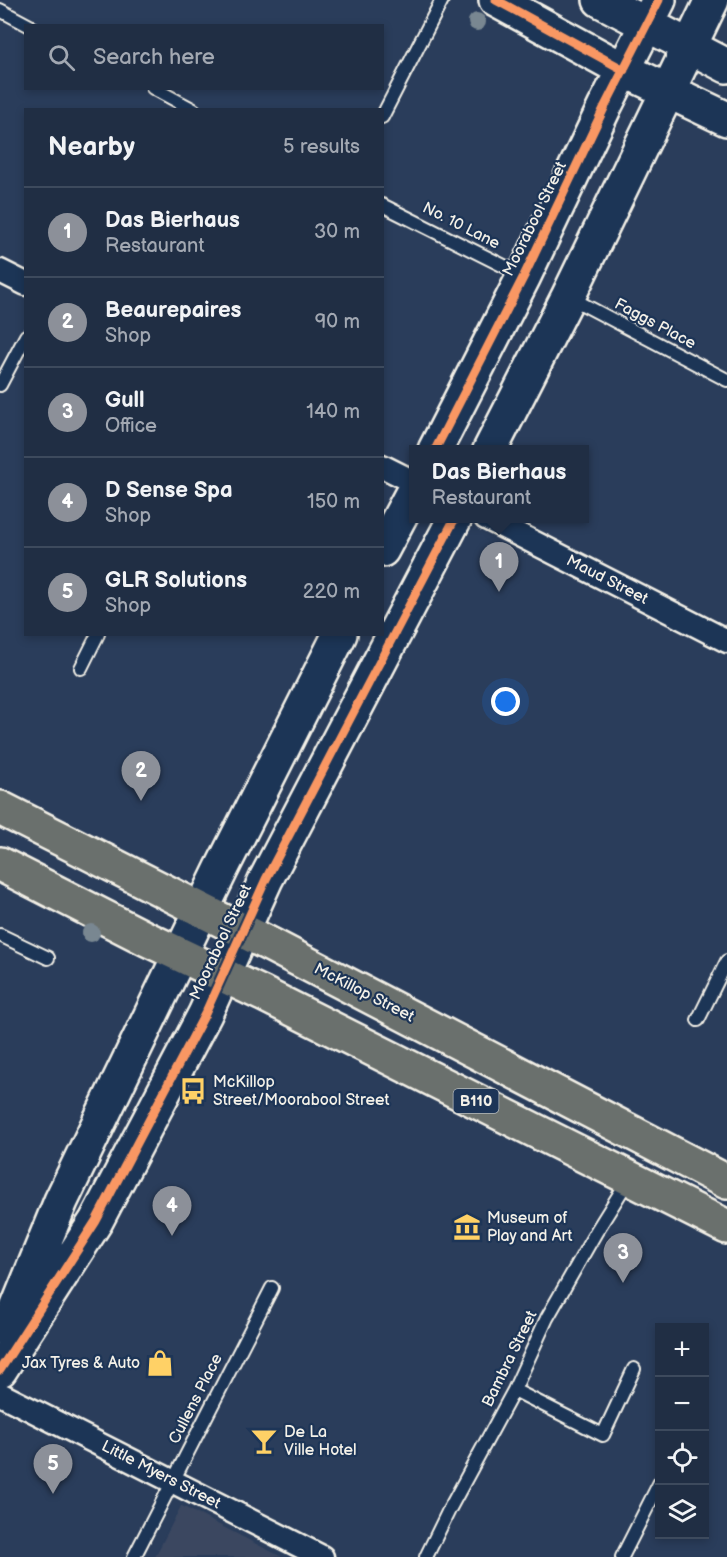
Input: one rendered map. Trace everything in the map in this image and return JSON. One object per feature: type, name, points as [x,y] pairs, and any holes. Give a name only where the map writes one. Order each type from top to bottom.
[{"type":"highway","name":"McKillop Street","points":[[0,808],[727,1182]]},
{"type":"highway","name":"B110","points":[[0,864],[180,956],[258,992],[727,1227]]},
{"type":"street","points":[[496,0],[624,70],[727,119]]},
{"type":"street","points":[[600,0],[653,12],[690,48],[727,66]]},
{"type":"street","points":[[493,445],[568,297],[712,0]]},
{"type":"street","name":"Moorabool Street","points":[[438,445],[524,276],[605,106],[653,12]]},
{"type":"street","points":[[0,271],[24,283]]},
{"type":"street","points":[[384,467],[409,480]]},
{"type":"street","points":[[384,546],[409,499]]},
{"type":"street","name":"Moorabool Street","points":[[0,1370],[96,1221],[223,976],[272,869],[453,523]]},
{"type":"street","name":"Maud Street","points":[[494,523],[727,641]]},
{"type":"street","name":"Moorabool Street","points":[[0,1350],[61,1201],[202,910],[339,636]]},
{"type":"street","name":"Little Myers Street","points":[[0,1394],[322,1557]]},
{"type":"lane","points":[[384,113],[442,0]]},
{"type":"lane","points":[[0,10],[26,24]]},
{"type":"lane","points":[[157,90],[190,108]]},
{"type":"lane","name":"No. 10 Lane","points":[[384,206],[524,276]]},
{"type":"lane","name":"Faggs Place","points":[[568,297],[726,378]]},
{"type":"lane","points":[[0,386],[24,340]]},
{"type":"lane","points":[[81,668],[97,636]]},
{"type":"lane","points":[[0,935],[48,958]]},
{"type":"lane","points":[[698,1020],[727,961]]},
{"type":"lane","name":"Bambra Street","points":[[426,1557],[514,1390],[547,1318],[630,1178]]},
{"type":"lane","name":"Cullens Place","points":[[134,1557],[272,1288]]},
{"type":"lane","points":[[514,1390],[603,1435],[634,1369]]},
{"type":"lane","points":[[622,1557],[658,1485]]},
{"type":"shaded area","points":[[182,1506],[282,1557],[155,1557]]},
{"type":"cycle path","points":[[496,0],[624,70]]},
{"type":"cycle path","points":[[438,445],[524,276],[605,106],[659,0]]},
{"type":"cycle path","points":[[0,1370],[96,1221],[205,1014],[266,879],[452,523]]},
{"type":"place","name":"Das Bierhaus","points":[[499,592]]},
{"type":"place","name":"Beaurepaires","points":[[141,801]]},
{"type":"place","name":"McKillop Street/Moorabool Street","points":[[193,1091]]},
{"type":"place","name":"Museum of Play and Art","points":[[467,1227]]},
{"type":"place","name":"D Sense Spa","points":[[172,1236]]},
{"type":"place","name":"Gull","points":[[623,1283]]},
{"type":"place","name":"Jax Tyres & Auto","points":[[160,1363]]},
{"type":"place","name":"De La Ville Hotel","points":[[264,1441]]},
{"type":"place","name":"GLR Solutions","points":[[53,1494]]}]
